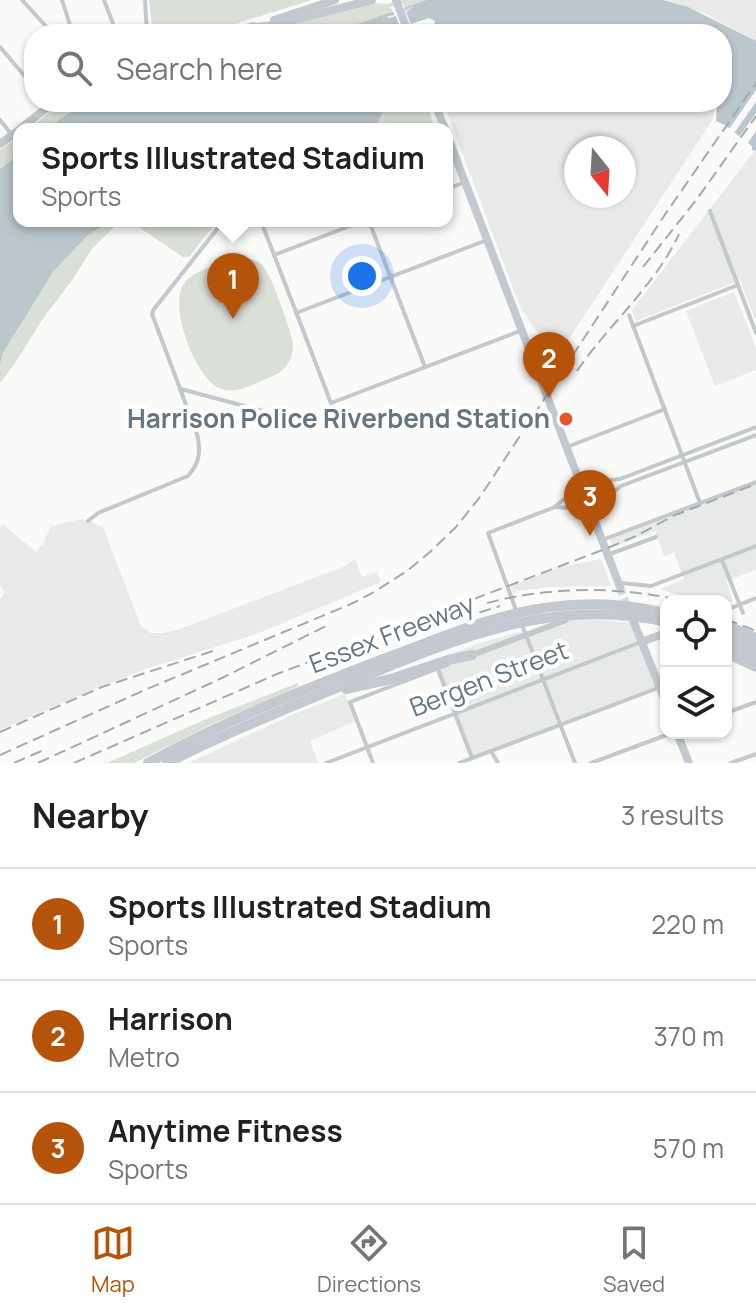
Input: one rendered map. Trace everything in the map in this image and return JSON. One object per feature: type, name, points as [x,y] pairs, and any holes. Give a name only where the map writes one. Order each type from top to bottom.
[{"type":"highway","name":"Essex Freeway","points":[[148,763],[203,735],[310,689],[432,641],[544,608],[610,602],[660,619]]},
{"type":"highway","name":"Essex Freeway","points":[[167,763],[325,692],[504,621],[635,609]]},
{"type":"highway","points":[[635,609],[660,610]]},
{"type":"highway","points":[[732,630],[752,646],[753,662],[732,655]]},
{"type":"highway","points":[[732,636],[752,646]]},
{"type":"highway","points":[[732,652],[752,646]]},
{"type":"highway","points":[[325,692],[385,680],[472,655]]},
{"type":"main road","points":[[277,24],[372,0]]},
{"type":"main road","points":[[261,24],[331,1]]},
{"type":"main road","points":[[394,2],[404,24]]},
{"type":"main road","points":[[453,151],[619,585]]},
{"type":"main road","points":[[635,609],[641,642],[660,680]]},
{"type":"main road","name":"Bergen Street","points":[[641,642],[660,635]]},
{"type":"main road","points":[[678,739],[689,763]]},
{"type":"street","points":[[22,0],[44,24]]},
{"type":"street","points":[[62,0],[70,24]]},
{"type":"street","points":[[104,0],[113,24]]},
{"type":"street","points":[[145,0],[146,24]]},
{"type":"street","points":[[0,47],[24,75]]},
{"type":"street","points":[[453,187],[465,182]]},
{"type":"street","points":[[710,211],[756,333]]},
{"type":"street","points":[[88,521],[98,513],[172,484],[193,471],[200,454],[200,444],[153,311],[219,227]]},
{"type":"street","points":[[263,227],[331,403],[522,330]]},
{"type":"street","points":[[274,255],[347,227]]},
{"type":"street","points":[[371,227],[425,367]]},
{"type":"street","points":[[296,313],[487,240]]},
{"type":"street","points":[[633,326],[738,285]]},
{"type":"street","points":[[629,315],[700,503]]},
{"type":"street","points":[[181,389],[278,415],[291,427]]},
{"type":"street","points":[[566,446],[665,409]]},
{"type":"street","points":[[555,507],[570,508],[611,494],[621,486],[756,427]]},
{"type":"street","points":[[575,763],[488,533],[555,507],[567,495],[607,480],[620,479],[756,435]]},
{"type":"street","points":[[602,540],[756,482]]},
{"type":"street","points":[[607,555],[656,537]]},
{"type":"street","points":[[619,585],[651,586],[756,546]]},
{"type":"street","points":[[722,560],[743,613]]},
{"type":"street","points":[[732,607],[756,598]]},
{"type":"street","points":[[373,763],[350,702],[570,618],[635,609]]},
{"type":"street","name":"Bergen Street","points":[[326,763],[641,642]]},
{"type":"street","points":[[732,652],[752,646]]},
{"type":"street","points":[[438,669],[472,758]]},
{"type":"street","points":[[459,763],[660,687]]},
{"type":"street","points":[[732,711],[756,702]]},
{"type":"street","points":[[591,763],[660,738]]},
{"type":"street","points":[[491,751],[498,763]]},
{"type":"street","points":[[731,763],[756,754]]},
{"type":"shaded area","points":[[149,0],[312,0],[234,24],[152,24]]},
{"type":"shaded area","points":[[398,0],[426,0],[357,24],[285,24],[374,3],[387,4]]},
{"type":"shaded area","points":[[426,0],[663,0],[688,7],[722,24],[357,24]]},
{"type":"shaded area","points":[[665,0],[756,0],[756,41],[732,28],[732,24],[724,24],[704,13]]},
{"type":"shaded area","points":[[732,29],[756,41],[755,151],[716,121],[716,112],[732,112]]},
{"type":"shaded area","points":[[50,112],[71,112],[56,123],[36,123]]},
{"type":"shaded area","points":[[71,112],[383,112],[377,123],[56,123]]},
{"type":"shaded area","points":[[383,112],[429,112],[433,123],[377,123]]},
{"type":"shaded area","points":[[447,112],[714,112],[713,119],[563,348],[537,332],[521,309]]},
{"type":"shaded area","points":[[13,140],[13,159],[0,169],[0,150]]},
{"type":"shaded area","points":[[756,149],[756,322],[740,280],[636,321],[632,310]]},
{"type":"shaded area","points":[[13,159],[13,227],[102,227],[88,235],[53,272],[3,353],[0,364],[0,169]]},
{"type":"shaded area","points":[[102,227],[114,227],[91,250],[0,383],[3,353],[53,272],[88,235]]},
{"type":"shaded area","points":[[138,227],[212,227],[189,257],[183,257]]},
{"type":"shaded area","points":[[243,258],[261,264],[266,270],[293,348],[288,364],[280,372],[245,388],[227,390],[212,383],[194,358],[182,326],[180,296],[183,285],[194,275],[219,263]]},
{"type":"shaded area","points":[[734,292],[756,348],[756,370],[715,386],[686,311]]},
{"type":"shaded area","points":[[756,483],[756,570],[726,581],[731,595],[677,595],[660,589],[684,579],[674,553],[664,556],[655,531],[613,547],[610,539]]},
{"type":"shaded area","points":[[83,519],[103,527],[141,626],[151,633],[180,629],[343,567],[355,559],[362,577],[377,572],[381,582],[259,633],[146,669],[0,730],[0,599],[5,593],[0,585],[0,527],[2,524],[36,552],[52,525]]},
{"type":"shaded area","points":[[601,559],[611,586],[551,587],[516,591],[514,594],[511,586],[561,567]]},
{"type":"shaded area","points":[[567,621],[633,623],[658,687],[561,724],[527,636]]},
{"type":"shaded area","points":[[522,631],[558,725],[470,758],[432,661]]},
{"type":"shaded area","points":[[298,683],[299,686],[134,763],[107,763],[204,720]]},
{"type":"shaded area","points":[[345,694],[356,721],[310,741],[318,763],[188,763],[294,714]]},
{"type":"pier","points":[[403,3],[405,11],[414,6],[406,12],[411,24],[399,24],[396,16],[386,17],[395,15],[390,7]]},
{"type":"pier","points":[[429,18],[435,21],[434,24],[411,24]]},
{"type":"pier","points":[[756,90],[756,102],[732,136],[727,132]]},
{"type":"pier","points":[[756,113],[756,131],[746,146],[737,140]]},
{"type":"tunnel","points":[[620,587],[628,609]]},
{"type":"railway","points":[[0,755],[147,689],[351,604],[407,571],[430,552],[456,527],[480,497],[664,216],[756,83]]},
{"type":"railway","points":[[643,267],[697,199],[756,116]]},
{"type":"railway","points":[[577,371],[645,288],[679,234]]},
{"type":"railway","points":[[74,763],[277,674],[605,549],[673,516],[756,484]]},
{"type":"railway","points":[[487,603],[561,591],[610,591],[660,596]]},
{"type":"railway","points":[[428,629],[500,606]]},
{"type":"railway","points":[[732,621],[756,631]]},
{"type":"railway","points":[[38,763],[326,626]]},
{"type":"railway","points":[[0,732],[102,687],[213,651]]},
{"type":"railway","points":[[14,763],[46,749]]},
{"type":"place","name":"Sports Illustrated Stadium","points":[[233,319]]},
{"type":"place","name":"Harrison","points":[[549,398]]},
{"type":"place","name":"Harrison Police Riverbend Station","points":[[566,419]]},
{"type":"place","name":"Anytime Fitness","points":[[590,536]]}]
